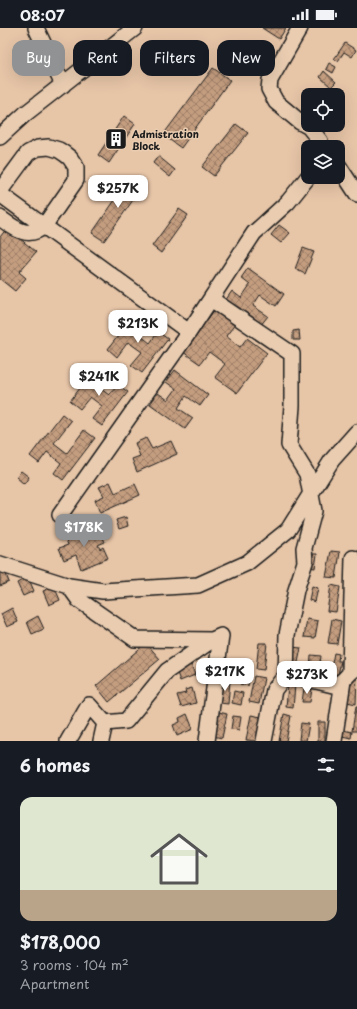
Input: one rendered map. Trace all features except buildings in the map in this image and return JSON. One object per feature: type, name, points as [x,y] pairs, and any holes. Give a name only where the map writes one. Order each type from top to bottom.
[{"type":"street","points":[[36,28],[63,85]]},
{"type":"street","points":[[0,137],[25,114],[135,28]]},
{"type":"street","points":[[300,28],[270,80],[269,89],[276,102],[300,122],[309,127],[318,140]]},
{"type":"street","points":[[0,218],[18,230],[30,233],[37,231],[44,226],[76,180],[76,167],[70,158],[59,150],[49,147],[38,148],[28,153],[0,193],[44,226],[189,332]]},
{"type":"street","points":[[345,176],[357,194]]},
{"type":"street","points":[[60,515],[189,332],[254,233],[288,202],[302,184]]},
{"type":"street","points":[[211,299],[292,354],[292,406],[289,444],[307,474],[314,511],[304,548],[305,562],[296,590],[287,635],[286,678]]},
{"type":"street","points":[[0,564],[69,586],[103,591],[198,585],[246,563],[288,530],[332,460],[357,432]]},
{"type":"street","points":[[334,741],[350,674],[353,558]]},
{"type":"street","points":[[69,586],[79,600],[135,639],[212,640]]},
{"type":"street","points":[[105,723],[126,722],[167,671],[212,640],[221,636],[207,741]]},
{"type":"street","points":[[264,741],[274,690],[277,684],[286,678],[295,676],[333,686],[338,685],[350,674]]},
{"type":"street","points":[[68,741],[89,705],[105,723]]},
{"type":"street","points":[[101,741],[105,723]]},
{"type":"place","name":"Admistration Block","points":[[116,139]]}]
